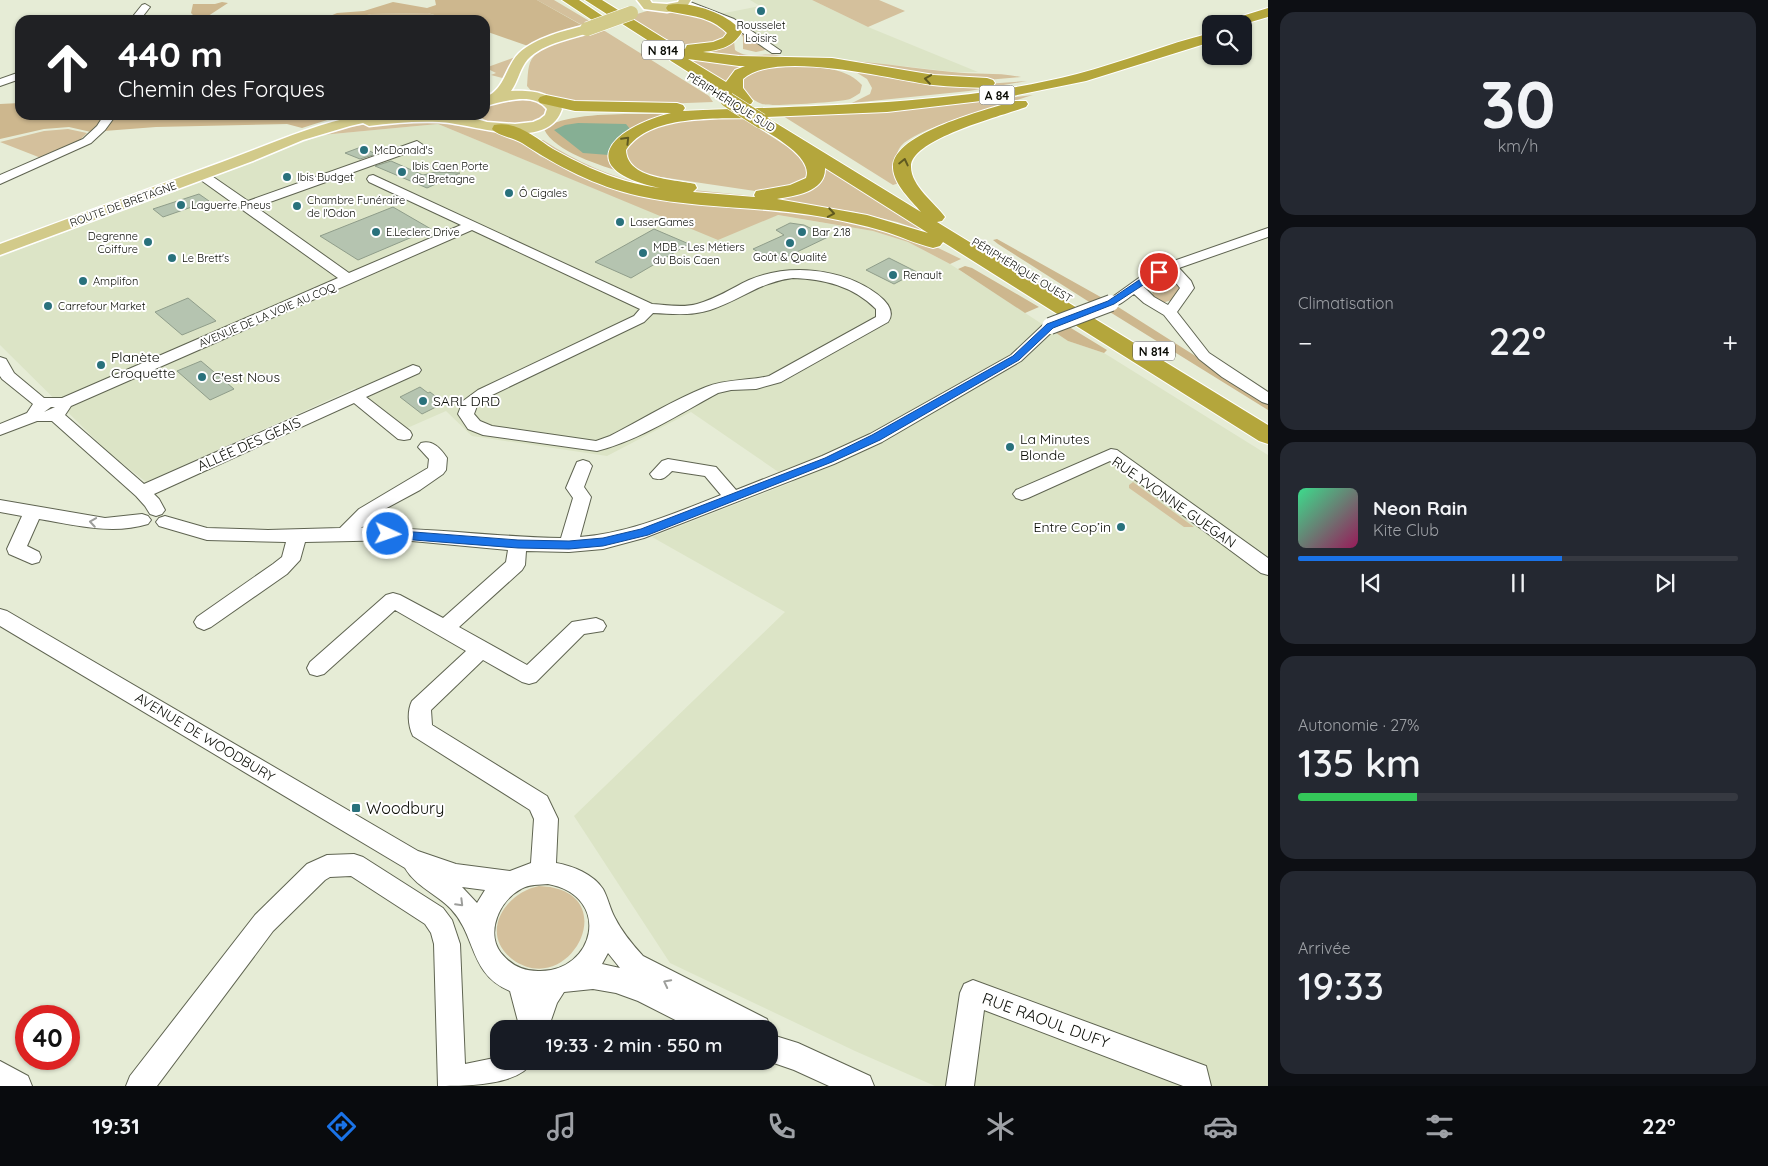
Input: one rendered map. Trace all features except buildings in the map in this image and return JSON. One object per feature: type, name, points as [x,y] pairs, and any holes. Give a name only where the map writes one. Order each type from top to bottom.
[{"type":"highway","name":"PÉRIPHÉRIQUE SUD","points":[[569,0],[728,100],[773,116]]},
{"type":"highway","name":"PÉRIPHÉRIQUE SUD","points":[[580,0],[745,101],[773,116],[792,141]]},
{"type":"highway","points":[[592,0],[676,51],[709,59],[832,63],[964,83],[994,83],[1023,80],[1126,58]]},
{"type":"highway","points":[[659,40],[685,47],[703,48],[727,42],[735,32],[712,17],[676,5]]},
{"type":"highway","points":[[1252,17],[1268,12]]},
{"type":"highway","points":[[1252,23],[1268,18]]},
{"type":"highway","name":"A 84","points":[[541,99],[564,105],[773,116],[969,94],[1057,78],[1202,33]]},
{"type":"highway","name":"A 84","points":[[547,121],[575,114],[814,111],[904,106],[998,94],[1080,78],[1202,40]]},
{"type":"highway","points":[[934,217],[911,190],[903,175],[903,160],[919,141],[940,131],[1129,68],[1174,49]]},
{"type":"highway","points":[[745,101],[735,88],[734,81],[741,73],[764,66],[789,64],[834,67],[859,76],[866,89],[860,97],[850,101],[773,116]]},
{"type":"highway","points":[[688,188],[648,179],[625,169],[616,154],[623,141],[634,132],[648,125],[678,116],[714,113],[814,111]]},
{"type":"highway","name":"PÉRIPHÉRIQUE OUEST","points":[[773,116],[934,217],[1268,420]]},
{"type":"highway","points":[[547,121],[540,128],[540,133],[549,141],[568,153],[642,182],[766,195],[788,192],[804,187],[815,178],[817,173],[816,166],[792,141]]},
{"type":"highway","points":[[500,129],[521,134],[560,160],[631,188],[678,196],[782,205],[857,218],[900,230],[958,253],[984,260]]},
{"type":"highway","name":"PÉRIPHÉRIQUE OUEST","points":[[792,141],[1268,436]]},
{"type":"main road","points":[[632,13],[643,2],[676,5]]},
{"type":"main road","points":[[492,99],[507,90],[520,60],[533,49],[632,13],[676,5]]},
{"type":"main road","points":[[545,44],[531,54],[524,64],[524,86],[555,110],[554,116],[547,121]]},
{"type":"main road","points":[[492,99],[518,95],[541,99]]},
{"type":"main road","name":"ROUTE DE BRETAGNE","points":[[246,158],[279,143],[326,126],[359,120]]},
{"type":"main road","name":"ROUTE DE BRETAGNE","points":[[0,250],[246,158],[324,131],[364,122],[387,120]]},
{"type":"main road","name":"ROUTE DE BRETAGNE","points":[[479,120],[500,129],[528,128],[547,121]]},
{"type":"street","points":[[676,5],[731,22],[776,51]]},
{"type":"street","points":[[0,83],[15,77]]},
{"type":"street","points":[[0,180],[87,141],[102,128],[107,120]]},
{"type":"street","points":[[247,206],[417,145]]},
{"type":"street","points":[[202,175],[348,279]]},
{"type":"street","points":[[372,178],[649,308],[696,309],[710,305],[762,280],[776,276],[824,276],[848,283],[876,299],[883,308],[883,319],[775,379],[756,384],[731,385],[712,390],[616,440],[597,446],[489,431],[474,425],[466,414],[469,404],[484,393],[639,319],[649,308]]},
{"type":"street","name":"AVENUE DE LA VOIE AU COQ","points":[[0,430],[472,226]]},
{"type":"street","points":[[0,506],[105,524],[154,518],[207,534],[401,534],[518,544],[569,545],[603,542],[644,532],[828,460],[876,438],[1016,358],[1050,326],[1111,302],[1148,278],[1170,267],[1268,232]]},
{"type":"street","points":[[1170,267],[1186,284],[1187,288],[1170,312]]},
{"type":"street","points":[[1135,287],[1149,300],[1170,312],[1204,356],[1228,374],[1268,399]]},
{"type":"street","points":[[0,362],[8,376],[153,503],[154,518]]},
{"type":"street","name":"ALLÉE DES GEAIS","points":[[142,492],[413,370]]},
{"type":"street","points":[[355,396],[404,435]]},
{"type":"street","points":[[346,534],[354,522],[381,503],[426,480],[437,470],[438,458],[427,447]]},
{"type":"street","name":"RUE YVONNE GUEGAN","points":[[1022,494],[1110,454],[1268,568]]},
{"type":"street","points":[[659,474],[668,465],[710,470],[732,497]]},
{"type":"street","points":[[569,545],[582,498],[575,488],[583,466]]},
{"type":"street","points":[[32,513],[16,550],[32,557]]},
{"type":"street","points":[[204,622],[290,560],[298,535]]},
{"type":"street","points":[[444,629],[514,565],[518,544]]},
{"type":"street","points":[[317,668],[393,600],[480,650],[530,676],[579,627],[596,626]]},
{"type":"street","name":"AVENUE DE WOODBURY","points":[[0,616],[410,859],[456,875],[510,882]]},
{"type":"street","points":[[480,650],[420,707],[421,730],[539,802],[546,819],[543,872]]},
{"type":"street","name":"AVENUE DE WOODBURY","points":[[410,859],[432,880],[460,902],[474,920],[482,937]]},
{"type":"street","points":[[140,1086],[264,923],[316,872],[327,866],[354,865],[434,916],[443,928],[447,944],[451,1083],[504,1070]]},
{"type":"street","name":"AVENUE DE WOODBURY","points":[[704,1020],[638,988],[619,981],[600,977],[538,985],[521,982],[498,970],[484,949],[482,937],[483,921],[488,906],[497,893],[510,882],[523,876],[543,872],[558,873],[571,877],[583,885],[596,901],[602,921],[620,949],[634,965],[740,1020]]},
{"type":"street","points":[[537,1020],[547,996],[561,981],[579,970],[593,954],[601,935],[602,921]]},
{"type":"street","points":[[521,982],[532,1020]]},
{"type":"street","name":"RUE RAOUL DUFY","points":[[960,1086],[973,993],[1196,1076],[1197,1086]]},
{"type":"street","points":[[778,1043],[798,1057]]},
{"type":"street","points":[[778,1051],[798,1057],[860,1086]]},
{"type":"street","points":[[0,1075],[18,1086]]},
{"type":"shaded area","points":[[435,0],[537,0],[583,26],[528,46],[490,33],[490,15],[434,15],[428,13],[332,15],[364,11],[393,2],[427,8],[436,5]]},
{"type":"shaded area","points":[[537,0],[554,0],[591,22],[582,25]]},
{"type":"shaded area","points":[[750,0],[812,0],[868,27],[978,72],[955,72],[823,57],[784,56],[720,14],[760,6]]},
{"type":"shaded area","points":[[812,0],[879,0],[905,11],[868,27]]},
{"type":"shaded area","points":[[228,3],[210,15],[193,15],[191,13],[193,4]]},
{"type":"shaded area","points":[[674,10],[714,21],[728,34],[718,44],[690,45],[660,36],[627,17],[647,11]]},
{"type":"shaded area","points":[[428,13],[434,15],[367,15]]},
{"type":"shaded area","points":[[600,28],[709,96],[713,102],[660,104],[565,103],[533,93],[527,86],[529,66],[539,51],[555,43]]},
{"type":"shaded area","points":[[738,30],[763,46],[765,50],[756,52],[743,49],[743,37]]},
{"type":"shaded area","points":[[734,41],[735,50],[746,55],[771,54],[783,57],[846,60],[961,73],[1021,77],[975,81],[732,58],[682,49],[695,49]]},
{"type":"shaded area","points":[[679,55],[773,62],[734,72],[726,83]]},
{"type":"shaded area","points":[[518,56],[506,79],[491,75],[496,73],[490,70],[490,66]]},
{"type":"shaded area","points":[[805,66],[843,72],[862,85],[860,93],[844,100],[768,105],[750,98],[744,91],[740,80],[764,69]]},
{"type":"shaded area","points":[[854,71],[985,84],[1027,81],[969,91],[852,103],[870,94],[872,88],[867,79]]},
{"type":"shaded area","points":[[1033,95],[943,124],[910,139],[901,146],[897,154],[896,164],[899,183],[893,185],[783,116],[885,112]]},
{"type":"shaded area","points":[[524,98],[543,103],[549,111],[543,119],[535,123],[518,125],[499,124],[485,120],[490,120],[490,104]]},
{"type":"shaded area","points":[[15,103],[15,120],[327,120],[302,128],[287,124],[156,127],[91,132],[69,127],[44,129],[0,139],[0,104]]},
{"type":"shaded area","points":[[673,114],[634,128],[616,140],[611,147],[609,155],[613,163],[624,173],[568,151],[549,137],[544,129],[555,123],[587,116]]},
{"type":"shaded area","points":[[739,116],[799,154],[812,170],[804,182],[781,190],[755,191],[654,176],[639,171],[626,162],[625,147],[650,129],[678,120]]},
{"type":"shaded area","points":[[409,120],[451,121],[487,131],[509,133],[540,156],[607,185],[849,220],[932,245],[961,259],[950,264],[908,242],[873,231],[778,215],[718,240],[438,124],[322,135],[353,126]]},
{"type":"shaded area","points":[[578,123],[626,124],[630,129],[611,146],[609,155],[583,153],[554,130],[565,125]]},
{"type":"shaded area","points":[[438,124],[718,239],[777,215],[873,231],[908,242],[950,264],[1068,341],[1104,353],[1268,455],[1268,1086],[935,1086],[855,1051],[670,963],[574,816],[785,612],[652,537],[793,482],[691,412],[607,456],[472,436],[446,411],[405,429],[355,388],[146,482],[109,453],[0,345],[0,257],[322,135]]},
{"type":"shaded area","points":[[68,129],[87,133],[79,141],[41,158],[0,142],[44,131]]},
{"type":"shaded area","points":[[538,140],[543,140],[595,168],[623,179],[652,186],[773,198],[805,193],[816,187],[823,180],[824,169],[827,169],[929,233],[897,222],[851,211],[638,187],[565,159]]},
{"type":"shaded area","points":[[997,239],[1106,300],[1094,305],[993,240]]},
{"type":"shaded area","points":[[965,266],[972,268],[1039,307],[1025,313],[958,269]]},
{"type":"shaded area","points":[[1167,274],[1174,277],[1182,285],[1175,299],[1162,303],[1153,297],[1151,282],[1159,276]]},
{"type":"shaded area","points":[[1115,305],[1268,402],[1268,410],[1105,309]]},
{"type":"shaded area","points":[[1066,325],[1107,350],[1104,353],[1068,341],[1053,331]]},
{"type":"shaded area","points":[[1133,482],[1194,527],[1184,527],[1129,488],[1129,485]]},
{"type":"shaded area","points":[[539,886],[565,892],[580,905],[584,922],[580,940],[569,956],[553,966],[533,968],[512,959],[502,949],[498,938],[497,926],[500,915],[507,905],[527,890]]},
{"type":"place","name":"Rousselet Loisirs","points":[[761,11]]},
{"type":"place","name":"McDonald's","points":[[364,150]]},
{"type":"place","name":"Ibis Caen Porte de Bretagne","points":[[402,172]]},
{"type":"place","name":"Ibis Budget","points":[[287,177]]},
{"type":"place","name":"Ô Cigales","points":[[509,193]]},
{"type":"place","name":"Laguerre Pneus","points":[[181,205]]},
{"type":"place","name":"Chambre Funéraire de l'Odon","points":[[297,206]]},
{"type":"place","name":"LaserGames","points":[[620,222]]},
{"type":"place","name":"E.Leclerc Drive","points":[[376,232]]},
{"type":"place","name":"Bar 2.18","points":[[802,232]]},
{"type":"place","name":"Degrenne Coiffure","points":[[148,242]]},
{"type":"place","name":"Goût & Qualité","points":[[790,243]]},
{"type":"place","name":"MDB - Les Métiers du Bois Caen","points":[[643,253]]},
{"type":"place","name":"Le Brett's","points":[[172,258]]},
{"type":"place","name":"Renault","points":[[893,275]]},
{"type":"place","name":"Amplifon","points":[[83,281]]},
{"type":"place","name":"Carrefour Market","points":[[48,306]]},
{"type":"place","name":"Planète Croquette","points":[[101,365]]},
{"type":"place","name":"C'est Nous","points":[[202,377]]},
{"type":"place","name":"SARL DRD","points":[[423,401]]},
{"type":"place","name":"La Minutes Blonde","points":[[1010,447]]},
{"type":"place","name":"Entre Cop’in","points":[[1121,527]]},
{"type":"place","name":"Woodbury","points":[[356,808]]},
{"type":"route","points":[[388,534],[518,544],[569,545],[603,542],[644,532],[828,460],[876,438],[1016,358],[1050,326],[1111,302],[1159,272]]}]
